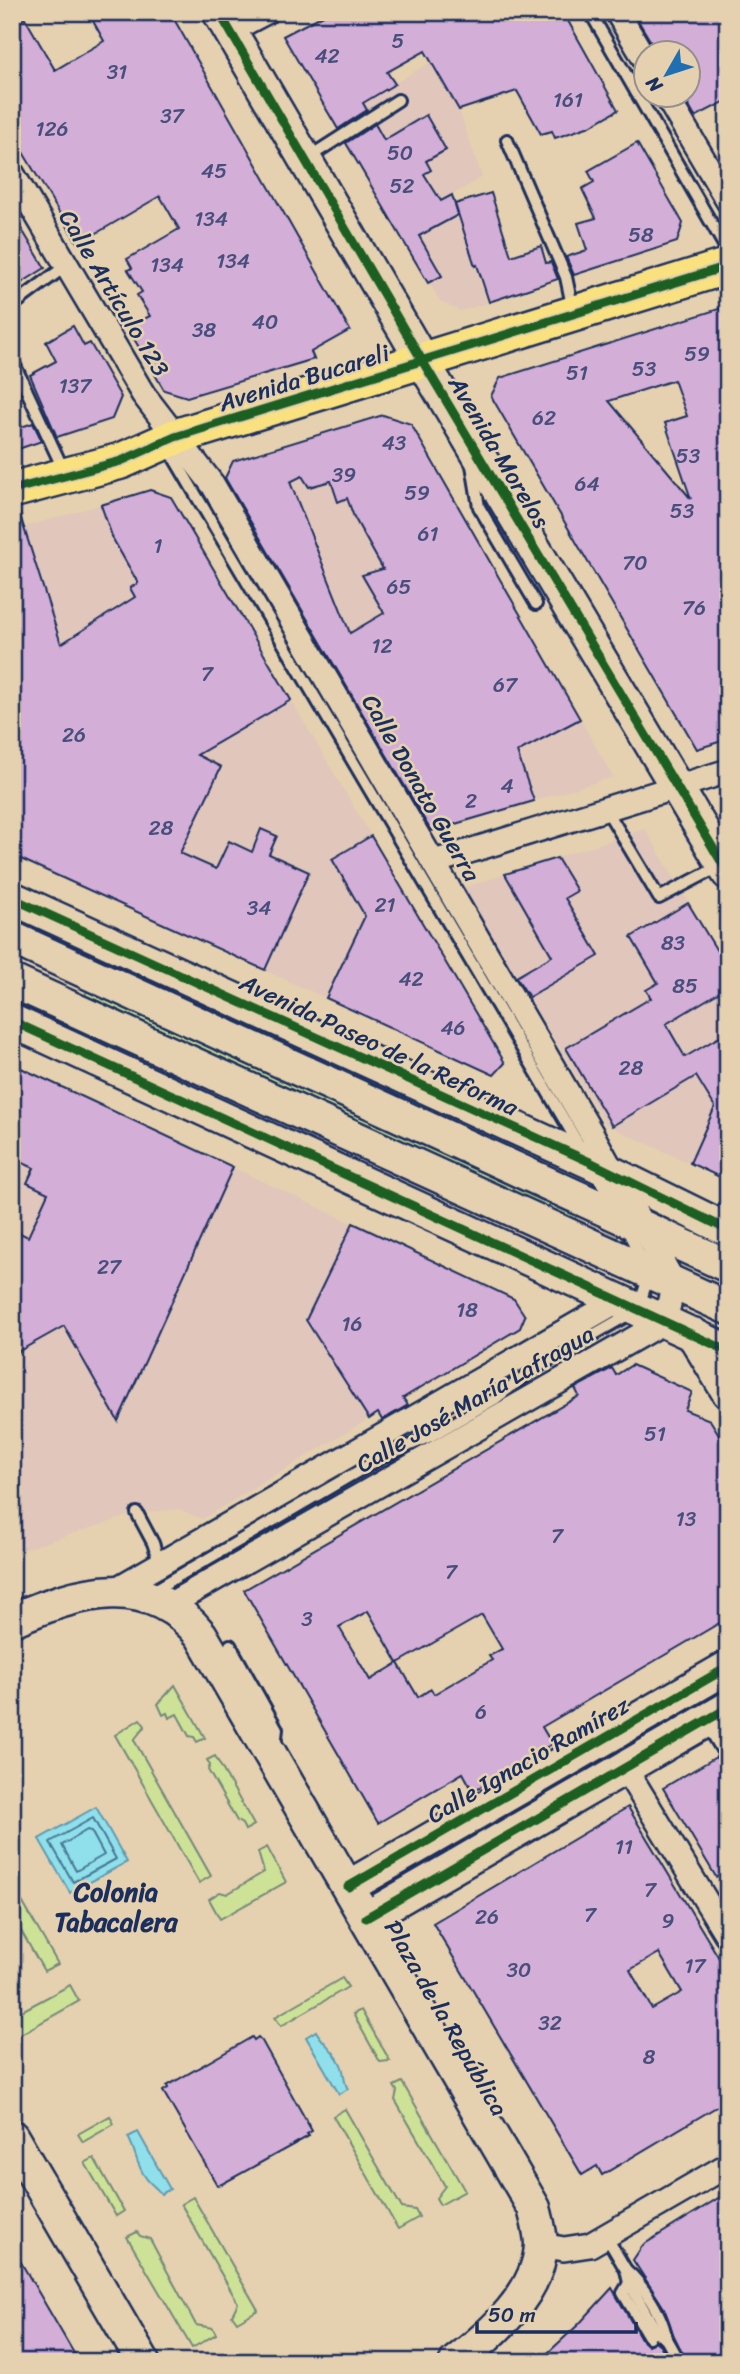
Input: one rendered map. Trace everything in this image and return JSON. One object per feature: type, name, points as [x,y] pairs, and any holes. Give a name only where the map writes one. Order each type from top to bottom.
[{"type":"main road","name":"Avenida Morelos","points":[[224,22],[422,362],[725,869]]},
{"type":"main road","name":"Avenida Bucareli","points":[[12,490],[121,461],[170,439],[728,266]]},
{"type":"main road","name":"Avenida Paseo de la Reforma","points":[[12,898],[601,1168],[728,1230]]},
{"type":"main road","points":[[12,938],[728,1266]]},
{"type":"main road","points":[[12,981],[728,1308]]},
{"type":"main road","points":[[12,1021],[728,1351]]},
{"type":"main road","points":[[693,1335],[728,1392]]},
{"type":"main road","points":[[12,1620],[76,1598],[113,1591],[157,1600]]},
{"type":"main road","name":"Plaza de la República","points":[[157,1600],[189,1620],[201,1635],[534,2208],[541,2245],[531,2282],[513,2308],[456,2362]]},
{"type":"main road","name":"Calle Ignacio Ramírez","points":[[348,1886],[728,1667]]},
{"type":"main road","points":[[366,1918],[716,1714]]},
{"type":"main road","points":[[12,2137],[144,2362]]},
{"type":"street","points":[[224,22],[266,12]]},
{"type":"street","points":[[617,12],[632,38]]},
{"type":"street","points":[[673,108],[728,201]]},
{"type":"street","name":"Calle Artículo 123","points":[[12,173],[170,439]]},
{"type":"street","name":"Calle Donato Guerra","points":[[170,439],[213,485],[434,862],[601,1168]]},
{"type":"street","points":[[434,862],[728,771]]},
{"type":"street","points":[[601,1168],[662,1278],[640,1310]]},
{"type":"street","name":"Calle José María Lafragua","points":[[113,1591],[640,1310]]},
{"type":"street","name":"Calle José María Lafragua","points":[[157,1600],[640,1310]]},
{"type":"street","points":[[625,1768],[721,1912],[728,1937]]},
{"type":"street","points":[[541,2245],[564,2249],[582,2248],[728,2165]]},
{"type":"lane","points":[[590,12],[728,252]]},
{"type":"lane","points":[[305,160],[398,100]]},
{"type":"lane","points":[[508,140],[565,277],[574,315]]},
{"type":"lane","points":[[12,306],[67,265]]},
{"type":"lane","points":[[12,359],[66,475]]},
{"type":"lane","points":[[466,435],[479,507],[536,604]]},
{"type":"lane","points":[[170,439],[601,1168]]},
{"type":"lane","points":[[606,808],[659,898],[725,869]]},
{"type":"lane","points":[[137,1513],[153,1543],[160,1564]]},
{"type":"lane","points":[[230,1645],[277,1729],[274,1760]]},
{"type":"lane","points":[[716,1714],[728,1760]]},
{"type":"lane","points":[[606,2236],[657,2333],[666,2339],[679,2362]]},
{"type":"lane","points":[[626,2270],[637,2278],[666,2328],[666,2339]]},
{"type":"lane","points":[[629,2283],[623,2293],[649,2337]]},
{"type":"shaded area","points":[[353,12],[394,84],[431,62],[459,111],[482,177],[452,195],[487,303],[460,311],[440,301],[283,36]]},
{"type":"shaded area","points":[[383,415],[411,424],[613,777],[427,833],[224,481],[233,461]]},
{"type":"shaded area","points":[[150,490],[171,497],[505,1063],[494,1075],[12,855],[12,531]]},
{"type":"shaded area","points":[[645,829],[728,969],[728,1181],[605,1124],[463,888]]},
{"type":"shaded area","points":[[12,1064],[514,1299],[524,1313],[520,1328],[202,1519],[179,1509],[137,1513],[12,1553]]},
{"type":"green space","points":[[87,991],[576,1216],[575,1220],[85,995]]},
{"type":"green space","points":[[728,1681],[728,1693],[417,1877],[411,1867]]},
{"type":"green space","points":[[175,1685],[205,1738],[197,1742],[194,1737],[189,1736],[177,1714],[169,1718],[167,1713],[163,1715],[158,1704]]},
{"type":"green space","points":[[140,1719],[145,1726],[134,1740],[211,1876],[199,1883],[115,1735]]},
{"type":"green space","points":[[215,1756],[254,1825],[245,1830],[208,1770],[210,1765],[207,1760]]},
{"type":"green space","points":[[267,1847],[286,1882],[220,1919],[209,1899],[220,1892],[227,1894],[264,1872],[258,1852]]},
{"type":"green space","points":[[12,1884],[58,1964],[44,1971],[12,1915]]},
{"type":"green space","points":[[342,1978],[348,1987],[281,2026],[275,2017]]},
{"type":"green space","points":[[70,1985],[79,2001],[12,2039],[12,2008],[18,2013]]},
{"type":"green space","points":[[361,2010],[390,2061],[380,2062],[353,2014]]},
{"type":"green space","points":[[402,2082],[465,2191],[440,2205],[436,2198],[445,2186],[395,2100],[397,2091],[394,2086]]},
{"type":"green space","points":[[345,2109],[402,2208],[415,2210],[419,2217],[398,2229],[333,2116]]},
{"type":"green space","points":[[110,2116],[114,2124],[83,2142],[78,2134]]},
{"type":"green space","points":[[94,2158],[124,2211],[116,2216],[85,2163]]},
{"type":"green space","points":[[193,2197],[258,2310],[237,2322],[232,2315],[238,2303],[181,2204]]},
{"type":"green space","points":[[137,2232],[150,2239],[196,2325],[213,2328],[216,2334],[192,2348],[127,2237]]},
{"type":"water","points":[[96,1807],[127,1862],[70,1893],[39,1839]]},
{"type":"water","points":[[316,2031],[342,2067],[348,2089],[339,2094],[306,2037]]},
{"type":"water","points":[[138,2132],[170,2189],[161,2194],[143,2173],[128,2137]]},
{"type":"building","points":[[88,12],[170,12],[350,330],[311,352],[314,359],[187,397],[164,390],[127,327],[150,316],[137,295],[142,292],[128,270],[132,268],[127,259],[179,229],[160,196],[78,244],[12,134],[12,25],[25,18],[55,70],[104,41]]},
{"type":"building","points":[[329,12],[563,12],[618,110],[590,126],[555,138],[552,131],[541,134],[517,91],[459,110],[425,51],[387,72],[395,84],[363,103],[367,110],[338,129],[283,36]]},
{"type":"building","points":[[633,12],[728,12],[728,100],[695,117],[690,108],[702,108],[702,38],[649,38]]},
{"type":"building","points":[[426,115],[446,150],[426,161],[431,170],[424,174],[441,201],[452,195],[458,215],[419,236],[442,276],[428,283],[346,143],[375,124],[384,140]]},
{"type":"building","points":[[637,143],[683,223],[677,242],[574,275],[566,257],[587,250],[578,223],[596,218],[582,189],[594,182],[588,171]]},
{"type":"building","points":[[491,193],[511,256],[541,246],[546,263],[551,262],[558,279],[489,302],[455,204]]},
{"type":"building","points":[[12,213],[45,268],[12,289]]},
{"type":"building","points":[[728,306],[728,739],[697,749],[491,396],[500,378]],"holes":[[[674,380],[687,416],[665,423],[691,499],[609,401]]]},
{"type":"building","points":[[73,326],[84,346],[90,343],[121,397],[112,419],[57,437],[30,375],[56,361],[46,342]]},
{"type":"building","points":[[383,415],[411,424],[580,719],[517,752],[534,801],[431,831],[225,478],[233,461]],"holes":[[[302,476],[309,487],[331,481],[338,502],[347,498],[354,517],[383,569],[362,575],[384,613],[350,633],[290,482]]]},
{"type":"building","points":[[33,423],[42,441],[12,451],[12,430]]},
{"type":"building","points":[[150,490],[171,497],[291,700],[197,755],[221,767],[180,853],[216,869],[229,841],[252,852],[261,829],[277,836],[269,854],[309,872],[265,970],[12,855],[12,510],[18,509],[61,644],[135,597],[130,588],[138,583],[113,539],[101,505]]},
{"type":"building","points":[[371,836],[505,1063],[494,1075],[326,998],[365,916],[332,859]]},
{"type":"building","points":[[557,858],[577,891],[565,898],[599,956],[529,997],[516,977],[552,956],[505,874]]},
{"type":"building","points":[[688,903],[728,969],[728,987],[666,1024],[685,1057],[728,1032],[728,1181],[690,1163],[715,1107],[696,1076],[612,1126],[566,1048],[651,998],[646,990],[658,983],[631,937]]},
{"type":"building","points":[[21,1068],[233,1167],[118,1421],[64,1326],[12,1355],[12,1229],[28,1237],[48,1193],[27,1183],[34,1168],[12,1158],[12,1087]]},
{"type":"building","points":[[353,1223],[514,1299],[525,1316],[520,1328],[403,1398],[408,1405],[382,1420],[378,1413],[369,1419],[306,1320]]},
{"type":"building","points":[[632,1365],[692,1392],[685,1410],[710,1420],[728,1449],[728,1618],[542,1727],[552,1744],[473,1791],[463,1773],[378,1823],[244,1590],[579,1396],[575,1388],[612,1368],[616,1375]],"holes":[[[368,1611],[398,1663],[370,1680],[339,1627]],[[482,1615],[502,1649],[489,1656],[492,1660],[434,1694],[431,1689],[418,1697],[398,1663]]]},
{"type":"building","points":[[716,1757],[728,1777],[728,1870],[716,1877],[663,1788]]},
{"type":"building","points":[[628,1807],[728,1973],[728,2100],[602,2175],[597,2166],[582,2175],[433,1923]],"holes":[[[659,1953],[682,1992],[652,2009],[630,1970]]]},
{"type":"building","points":[[252,2037],[254,2040],[258,2037],[262,2041],[312,2131],[307,2134],[309,2136],[217,2185],[163,2091],[167,2086]]},
{"type":"building","points":[[728,2192],[728,2362],[687,2362],[664,2308],[633,2260],[643,2245]]},
{"type":"building","points":[[12,2247],[40,2295],[79,2362],[12,2362]]},
{"type":"building","points":[[612,2288],[643,2342],[648,2345],[655,2341],[670,2362],[538,2362],[579,2324]]},
{"type":"cycle path","points":[[219,12],[423,362],[728,873]]},
{"type":"cycle path","points":[[12,490],[121,461],[175,437],[728,266]]},
{"type":"cycle path","points":[[12,898],[590,1162],[728,1230]]},
{"type":"cycle path","points":[[12,1021],[728,1351]]},
{"type":"cycle path","points":[[348,1887],[728,1667]]},
{"type":"cycle path","points":[[366,1918],[728,1708]]},
{"type":"district","name":"Colonia Tabacalera","points":[[116,1907]]}]
